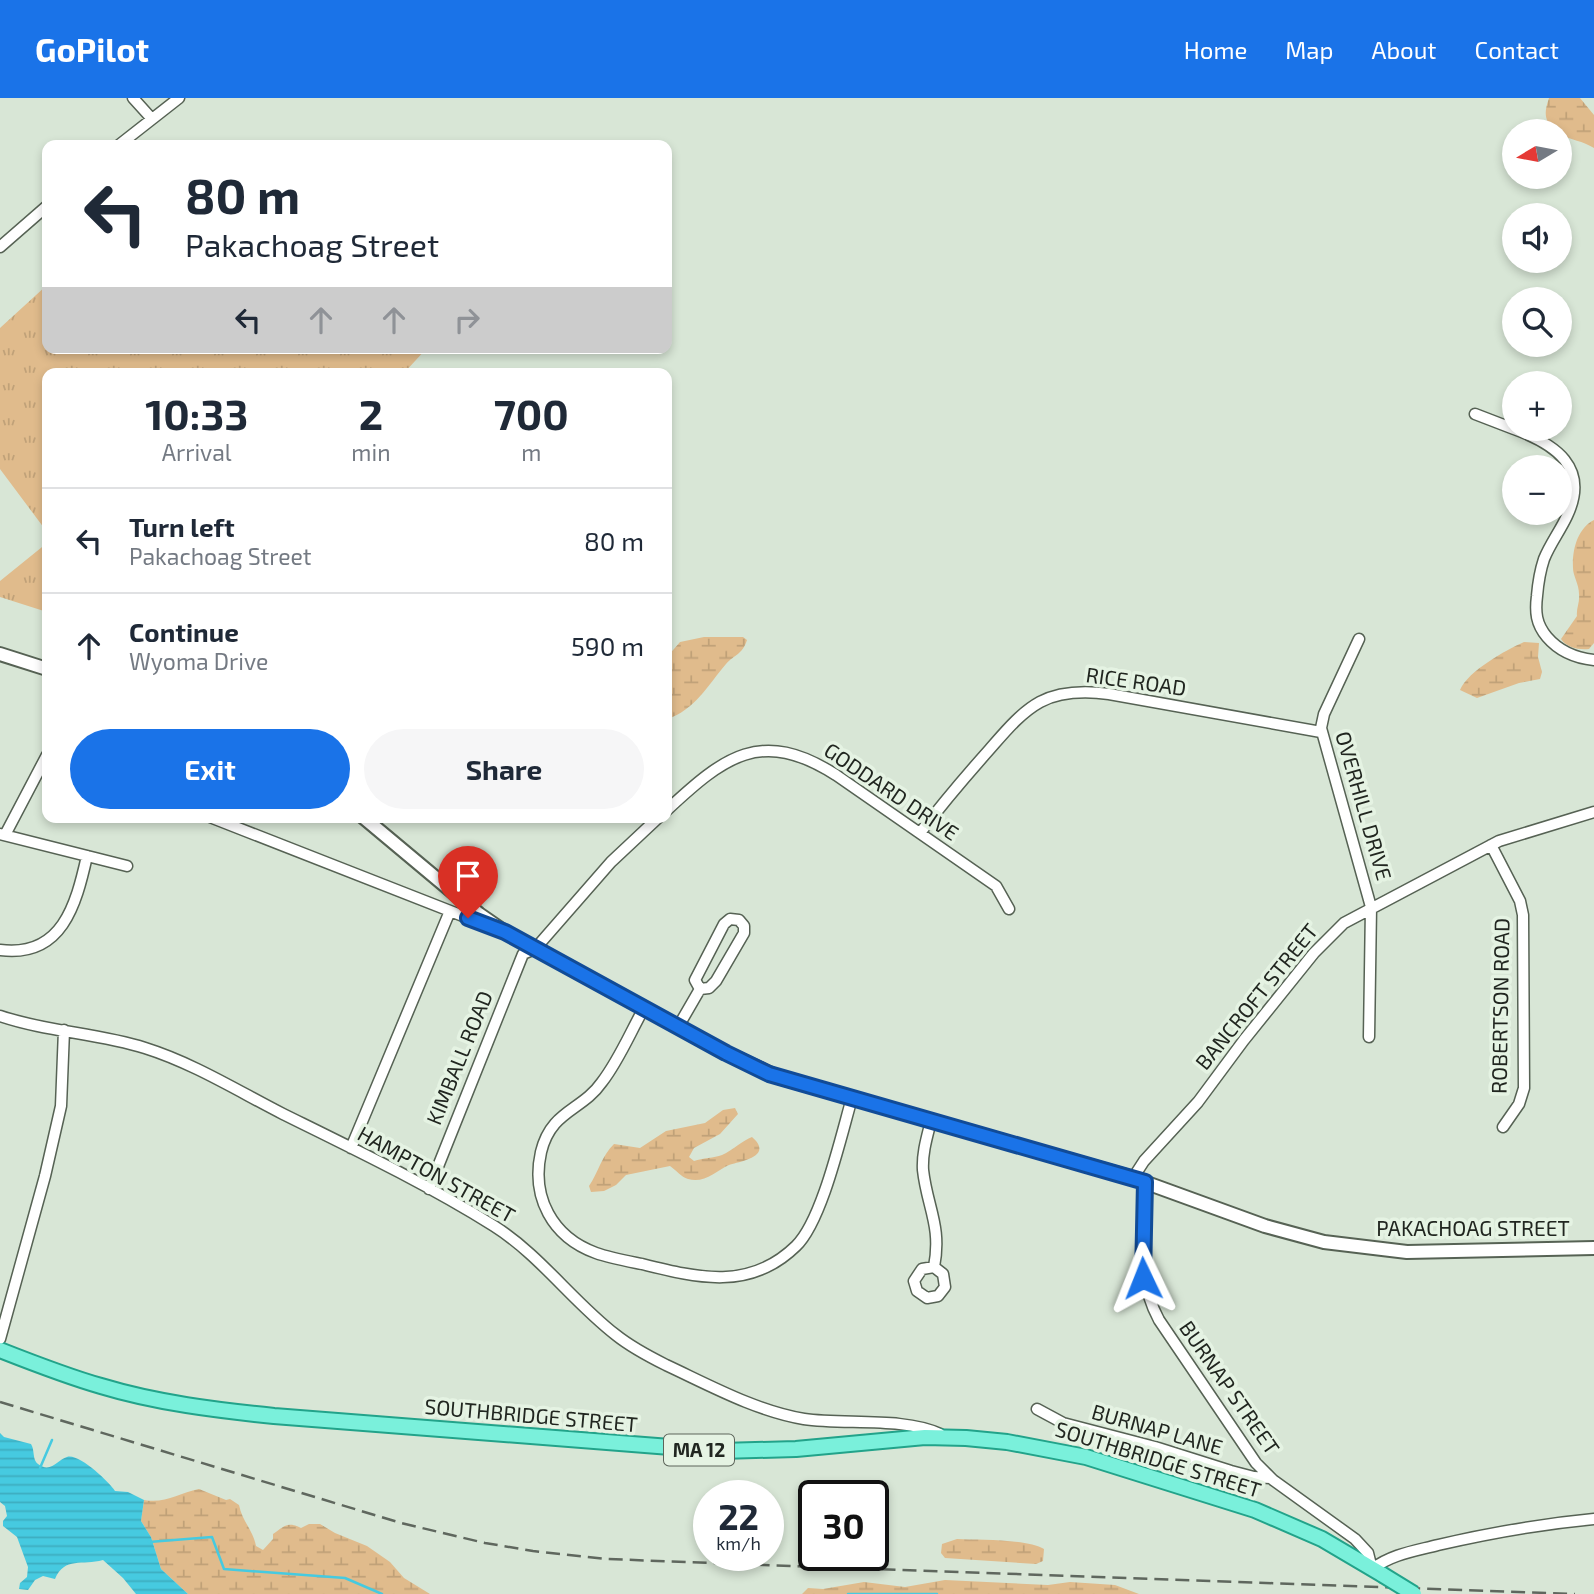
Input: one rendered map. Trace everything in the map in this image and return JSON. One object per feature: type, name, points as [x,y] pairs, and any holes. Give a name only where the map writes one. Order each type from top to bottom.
[{"type":"main road","name":"SOUTHBRIDGE STREET","points":[[0,1350],[102,1387],[156,1400],[274,1416],[721,1451],[796,1449],[947,1437],[1048,1448],[1135,1470],[1255,1510],[1322,1539],[1414,1594]]},
{"type":"street","points":[[133,98],[152,119]]},
{"type":"street","points":[[125,140],[179,98]]},
{"type":"street","points":[[0,247],[42,210]]},
{"type":"street","points":[[1475,414],[1502,424]]},
{"type":"street","points":[[1544,441],[1567,464],[1573,482],[1570,509],[1542,565],[1536,604],[1538,622],[1548,638],[1559,648],[1575,656],[1594,660]]},
{"type":"street","name":"OVERHILL DRIVE","points":[[1359,639],[1322,718],[1321,732],[1371,907],[1369,1037]]},
{"type":"street","points":[[0,654],[42,667]]},
{"type":"street","name":"RICE ROAD","points":[[920,833],[945,800],[1012,724],[1041,702],[1057,696],[1088,692],[1109,694],[1321,732]]},
{"type":"street","name":"GODDARD DRIVE","points":[[672,806],[726,761],[751,752],[778,751],[796,754],[821,765],[996,886],[1009,909]]},
{"type":"street","points":[[42,764],[2,834],[127,866]]},
{"type":"street","name":"BANCROFT STREET","points":[[1139,1180],[1144,1161],[1198,1102],[1318,948],[1344,923],[1506,838],[1594,812]]},
{"type":"street","points":[[225,823],[505,932]]},
{"type":"street","name":"PAKACHOAG STREET","points":[[370,823],[479,914],[505,932],[760,1070],[1139,1180],[1280,1231],[1359,1248],[1429,1252],[1594,1248]]},
{"type":"street","points":[[535,949],[611,862],[653,823]]},
{"type":"street","name":"ROBERTSON ROAD","points":[[1491,845],[1520,901],[1523,915],[1524,1091],[1517,1108],[1503,1127]]},
{"type":"street","points":[[0,950],[31,949],[51,937],[66,921],[74,908],[87,856]]},
{"type":"street","points":[[351,1148],[450,911]]},
{"type":"street","points":[[730,919],[739,920],[744,926],[744,933],[716,981],[709,988],[700,989],[695,983],[697,974],[724,924],[730,919]]},
{"type":"street","name":"KIMBALL ROAD","points":[[429,1189],[523,954],[535,949]]},
{"type":"street","points":[[678,1027],[700,989]]},
{"type":"street","points":[[643,1008],[603,1082],[554,1124],[544,1141],[540,1158],[541,1197],[549,1217],[564,1235],[597,1254],[691,1276],[722,1279],[751,1273],[783,1257],[797,1245],[812,1224],[852,1098]]},
{"type":"street","name":"HAMPTON STREET","points":[[0,1016],[118,1040],[148,1049],[211,1077],[351,1148],[429,1189],[507,1235],[615,1334],[635,1349],[667,1365],[776,1413],[821,1421],[914,1426],[947,1437]]},
{"type":"street","points":[[0,1339],[61,1105],[64,1030]]},
{"type":"street","points":[[931,1121],[923,1165],[936,1224],[934,1267]]},
{"type":"street","name":"BURNAP STREET","points":[[1139,1180],[1143,1278],[1150,1301],[1166,1331],[1245,1449],[1270,1478],[1355,1539],[1368,1553],[1377,1572]]},
{"type":"street","name":"BURNAP LANE","points":[[1037,1409],[1063,1423],[1231,1471],[1270,1478]]},
{"type":"street","points":[[1377,1572],[1394,1556],[1530,1526],[1594,1519]]},
{"type":"green space","points":[[1549,98],[1580,98],[1594,115],[1594,148],[1572,139],[1572,119],[1547,119]]},
{"type":"green space","points":[[42,290],[42,354],[421,354],[409,368],[42,368],[42,525],[0,469],[0,328]]},
{"type":"green space","points":[[1594,520],[1594,643],[1589,649],[1581,649],[1570,646],[1561,639],[1577,616],[1579,597],[1573,568],[1575,547],[1584,528]]},
{"type":"green space","points":[[42,547],[42,610],[0,597],[0,581]]},
{"type":"green space","points":[[704,637],[743,637],[747,640],[741,652],[726,664],[693,703],[672,717],[672,651],[680,642]]},
{"type":"green space","points":[[1524,642],[1539,643],[1538,657],[1542,672],[1540,679],[1519,683],[1477,698],[1460,690],[1479,669]]},
{"type":"green space","points":[[735,1108],[738,1114],[720,1134],[694,1148],[689,1157],[694,1161],[719,1156],[752,1137],[759,1149],[752,1157],[699,1180],[685,1178],[670,1166],[626,1175],[616,1185],[604,1191],[591,1192],[589,1186],[606,1153],[614,1144],[640,1148],[666,1131],[705,1123],[723,1110]]},
{"type":"green space","points":[[199,1489],[226,1500],[230,1499],[239,1505],[256,1546],[263,1550],[273,1539],[273,1534],[286,1525],[301,1528],[309,1524],[320,1524],[367,1546],[390,1562],[404,1578],[430,1594],[188,1594],[161,1569],[151,1537],[141,1521],[144,1500],[165,1499]]},
{"type":"green space","points":[[957,1539],[1027,1543],[1044,1549],[1043,1561],[1036,1564],[945,1558],[941,1553],[942,1544]]},
{"type":"green space","points":[[945,1580],[1115,1585],[1139,1594],[802,1594],[808,1588],[823,1589],[864,1582],[905,1587]]},
{"type":"water","points":[[0,1433],[4,1437],[31,1444],[35,1460],[43,1467],[51,1467],[67,1457],[79,1459],[107,1481],[115,1491],[128,1492],[144,1500],[141,1521],[151,1537],[161,1569],[188,1594],[136,1594],[103,1560],[69,1564],[55,1579],[43,1576],[35,1580],[28,1590],[19,1589],[20,1583],[27,1577],[28,1567],[17,1537],[3,1526],[7,1516],[5,1506],[0,1502]]},
{"type":"waterway","points":[[40,1468],[52,1440]]},
{"type":"waterway","points":[[149,1542],[212,1537],[224,1569],[345,1578],[382,1594]]},
{"type":"waterway","points":[[848,1594],[937,1594]]},
{"type":"railway","points":[[0,1402],[401,1523],[485,1543],[533,1551],[607,1559],[1575,1594]]},
{"type":"route","points":[[468,918],[505,932],[769,1074],[1145,1182],[1143,1278]]}]
